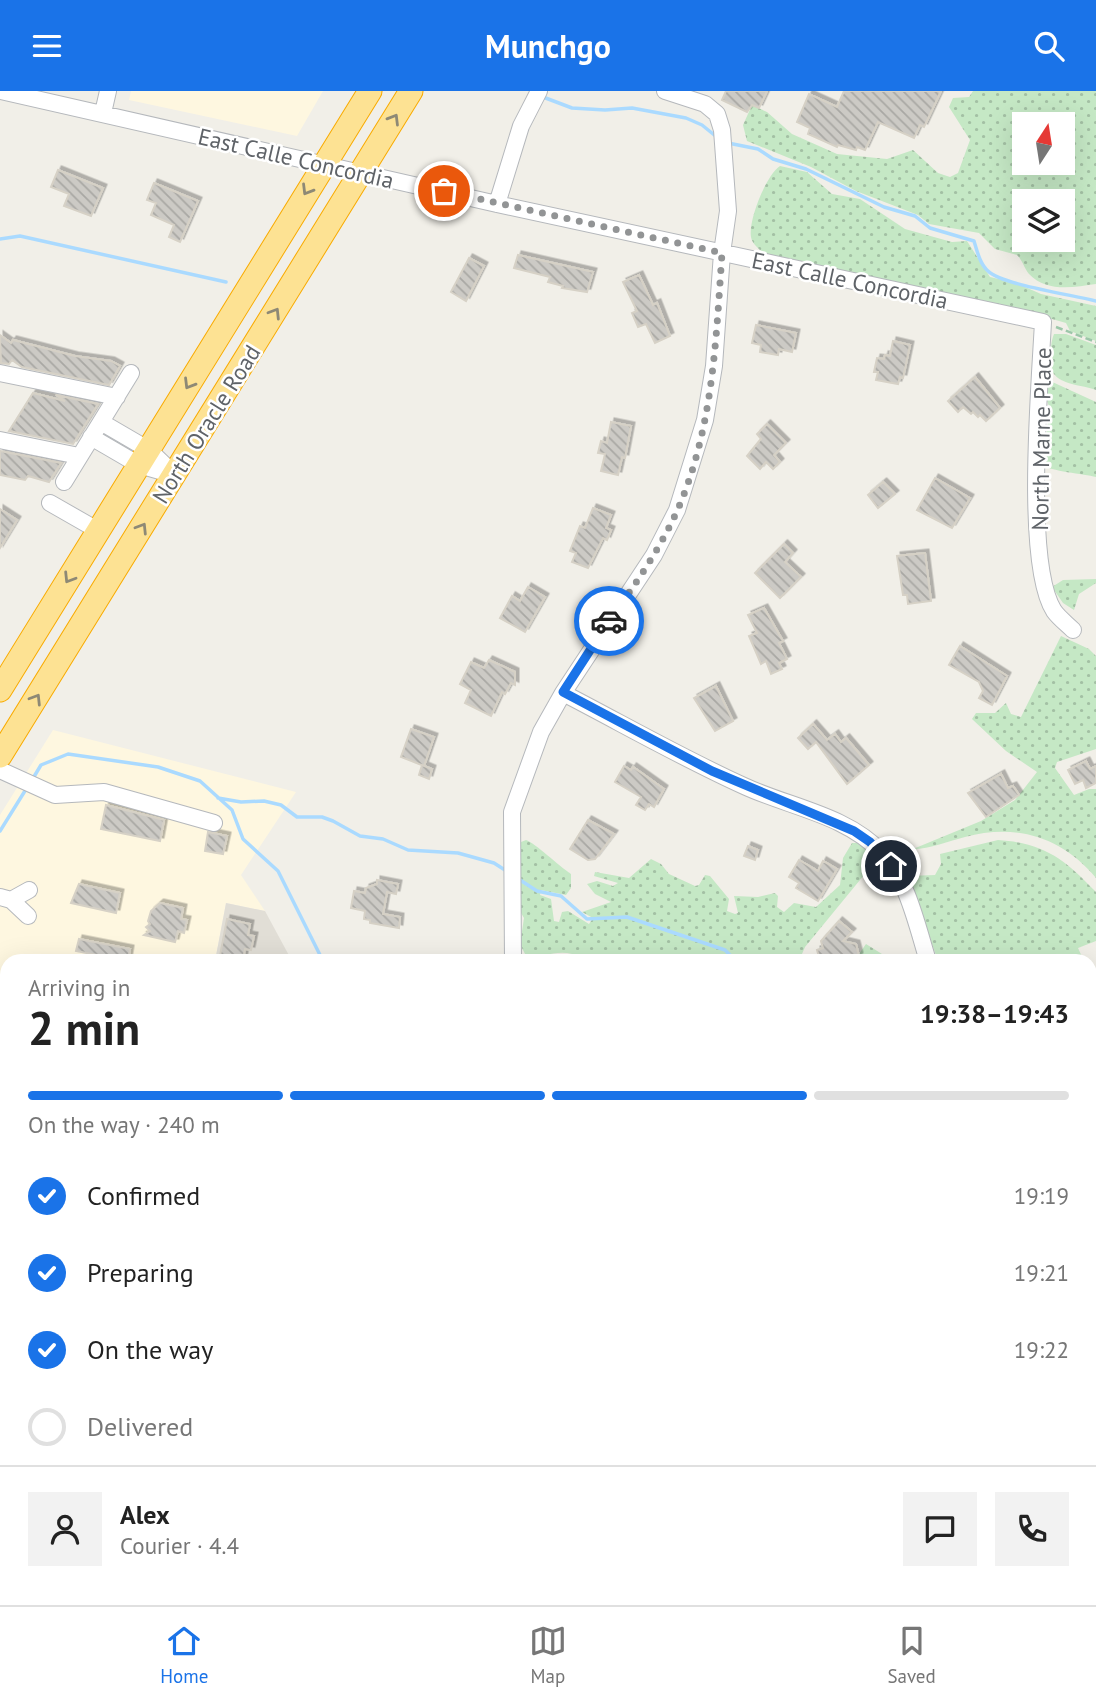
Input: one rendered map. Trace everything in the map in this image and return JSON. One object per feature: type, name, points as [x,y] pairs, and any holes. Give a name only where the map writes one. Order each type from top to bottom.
[{"type":"highway","name":"North Oracle Road","points":[[0,690],[370,91]]},
{"type":"highway","name":"North Oracle Road","points":[[0,756],[411,91]]},
{"type":"street","name":"East Calle Concordia","points":[[1,91],[496,204],[1043,322]]},
{"type":"street","points":[[103,113],[108,91]]},
{"type":"street","points":[[496,204],[522,127],[540,91]]},
{"type":"street","points":[[513,954],[512,812],[541,733],[563,692],[654,555],[677,510],[705,421],[714,366],[728,193],[722,130],[717,114],[705,104],[665,91]]},
{"type":"street","name":"North Marne Place","points":[[1043,322],[1035,493],[1041,561],[1054,610],[1073,630]]},
{"type":"street","points":[[0,373],[117,397]]},
{"type":"street","points":[[64,482],[131,373]]},
{"type":"street","points":[[101,422],[144,457],[174,475]]},
{"type":"street","points":[[91,437],[144,457]]},
{"type":"street","points":[[0,440],[79,456]]},
{"type":"street","points":[[50,503],[99,531]]},
{"type":"street","points":[[563,692],[712,771],[810,811],[870,842],[884,855],[905,891],[927,954]]},
{"type":"street","points":[[0,770],[55,795],[104,792],[214,823]]},
{"type":"street","points":[[6,899],[29,890]]},
{"type":"street","points":[[6,899],[28,916]]},
{"type":"path","points":[[1043,322],[1096,342]]},
{"type":"shaded area","points":[[131,91],[323,91],[297,136],[129,100]]},
{"type":"shaded area","points":[[53,730],[296,792],[241,875],[265,911],[226,903],[216,954],[0,954],[0,815]]},
{"type":"shaded area","points":[[226,903],[265,911],[288,954],[216,954]]},
{"type":"green space","points":[[973,91],[1096,91],[1096,284],[1061,287],[1044,284],[1029,274],[1017,255],[995,249],[979,233],[929,224],[918,215],[856,191],[811,167],[747,141],[743,125],[752,105],[767,112],[792,134],[837,154],[887,159],[913,150],[938,173],[950,177],[958,173],[970,140],[949,107],[953,98],[969,97]]},
{"type":"green space","points":[[780,166],[807,172],[832,194],[860,199],[905,229],[952,242],[967,241],[990,277],[1016,283],[1041,294],[1096,306],[1096,341],[1070,331],[1066,323],[1024,311],[765,254],[752,240],[752,220],[764,188]]},
{"type":"green space","points":[[1054,334],[1066,334],[1096,345],[1096,390],[1065,382],[1054,373],[1050,357]]},
{"type":"green space","points":[[1048,380],[1096,402],[1096,477],[1059,471],[1042,465],[1050,409],[1045,395]]},
{"type":"green space","points":[[1096,579],[1096,583],[1079,594],[1074,610],[1063,603],[1052,587],[1063,580]]},
{"type":"green space","points":[[1061,636],[1089,649],[1096,656],[1096,749],[1057,762],[1055,768],[1074,795],[1096,789],[1096,878],[1083,864],[1053,843],[1020,833],[984,833],[913,849],[981,821],[1015,800],[1037,772],[1006,751],[972,719],[976,713],[995,713],[1006,703],[1011,714],[1021,717]]},
{"type":"green space","points":[[526,840],[535,845],[571,874],[571,888],[566,895],[541,890],[540,895],[551,899],[554,921],[559,922],[562,912],[568,911],[589,924],[593,918],[582,912],[611,902],[595,894],[587,884],[597,881],[613,886],[618,883],[594,876],[595,872],[629,878],[651,859],[661,864],[669,874],[695,886],[699,885],[705,875],[710,876],[729,899],[727,911],[735,914],[738,913],[734,896],[758,897],[775,893],[778,896],[777,907],[784,912],[794,903],[816,907],[840,885],[843,858],[852,843],[860,843],[878,858],[802,954],[525,954],[520,944],[524,918],[518,908],[521,842]]},
{"type":"green space","points":[[998,840],[1029,845],[1053,855],[1096,892],[1096,941],[1078,948],[1081,954],[936,954],[908,876],[935,875],[941,864],[940,854]]},
{"type":"green space","points":[[866,944],[882,954],[859,954]]},
{"type":"building","points":[[726,91],[767,91],[759,108],[752,105],[747,112],[722,100]]},
{"type":"building","points":[[844,91],[941,91],[924,127],[920,125],[914,138],[878,122],[865,150],[857,147],[856,150],[838,145],[837,147],[808,134],[810,128],[797,122],[809,94],[837,107]]},
{"type":"building","points":[[58,170],[103,188],[91,216],[64,206],[69,194],[51,187]]},
{"type":"building","points":[[154,183],[198,201],[180,242],[169,237],[174,225],[151,215],[156,203],[147,200]]},
{"type":"building","points":[[518,255],[593,272],[587,292],[562,288],[563,286],[548,282],[550,277],[514,268]]},
{"type":"building","points":[[469,258],[484,266],[466,301],[451,292]]},
{"type":"building","points":[[639,275],[653,305],[657,303],[670,336],[655,343],[646,324],[638,327],[632,313],[637,311],[623,282]]},
{"type":"building","points":[[756,325],[796,333],[792,352],[779,349],[778,355],[760,352],[761,345],[752,343]]},
{"type":"building","points":[[0,335],[11,343],[13,340],[75,356],[111,361],[120,366],[109,385],[22,367],[12,360],[9,364],[1,363]]},
{"type":"building","points":[[893,341],[910,345],[903,378],[900,377],[898,384],[876,380],[878,372],[874,372],[877,358],[890,356]]},
{"type":"building","points":[[975,377],[1000,408],[986,421],[963,407],[958,412],[948,401]]},
{"type":"building","points":[[33,393],[65,401],[56,395],[98,404],[73,444],[9,431]]},
{"type":"building","points":[[611,422],[631,426],[625,458],[622,457],[618,475],[601,471],[605,454],[598,453],[601,441],[607,443]]},
{"type":"building","points":[[767,424],[786,443],[774,455],[780,462],[773,469],[766,462],[760,469],[747,456],[761,439],[757,434]]},
{"type":"building","points":[[0,451],[61,463],[49,482],[28,476],[25,480],[0,475]]},
{"type":"building","points":[[935,478],[970,498],[952,528],[917,510]]},
{"type":"building","points":[[883,482],[895,494],[878,508],[868,495]]},
{"type":"building","points":[[593,508],[611,515],[606,528],[611,530],[607,540],[603,538],[588,568],[572,562],[576,553],[570,551],[580,526],[585,528]]},
{"type":"building","points":[[0,509],[17,520],[0,548]]},
{"type":"building","points":[[784,544],[793,553],[785,562],[801,577],[780,598],[755,573]]},
{"type":"building","points":[[925,553],[931,601],[908,604],[907,595],[903,595],[897,556]]},
{"type":"building","points":[[528,587],[545,597],[525,632],[500,618],[512,596],[520,601]]},
{"type":"building","points":[[764,608],[783,641],[779,643],[787,659],[779,663],[782,669],[771,674],[766,661],[761,664],[749,636],[757,633],[748,615]]},
{"type":"building","points":[[960,646],[1007,676],[992,705],[979,698],[983,691],[979,682],[949,665]]},
{"type":"building","points":[[489,660],[515,672],[515,685],[511,683],[505,694],[502,692],[491,716],[465,703],[471,690],[460,684],[471,662],[484,668]]},
{"type":"building","points":[[716,686],[733,721],[715,731],[694,698]]},
{"type":"building","points":[[813,724],[827,740],[835,734],[841,742],[846,738],[869,765],[847,784],[816,742],[808,749],[798,738]]},
{"type":"building","points":[[411,729],[434,737],[424,766],[401,757]]},
{"type":"building","points":[[1086,761],[1090,769],[1096,766],[1096,783],[1086,788],[1083,780],[1075,784],[1068,770]]},
{"type":"building","points":[[422,765],[432,769],[429,779],[419,775]]},
{"type":"building","points":[[624,766],[631,770],[633,767],[664,789],[654,807],[649,804],[645,810],[636,805],[641,797],[615,782]]},
{"type":"building","points":[[1001,774],[1008,788],[1013,786],[1019,795],[986,817],[968,793]]},
{"type":"building","points":[[106,805],[164,820],[160,841],[101,829]]},
{"type":"building","points":[[588,820],[614,834],[595,859],[588,860],[570,849]]},
{"type":"building","points":[[208,832],[227,836],[223,854],[205,851]]},
{"type":"building","points":[[748,846],[758,850],[755,860],[744,856]]},
{"type":"building","points":[[799,860],[818,871],[823,861],[837,869],[818,901],[796,888],[799,883],[789,877]]},
{"type":"building","points":[[377,880],[398,884],[396,894],[387,892],[383,914],[400,917],[399,928],[370,923],[370,920],[364,919],[365,911],[351,908],[354,891],[365,893],[366,888],[377,884]]},
{"type":"building","points":[[79,884],[120,893],[116,913],[71,903]]},
{"type":"building","points":[[160,903],[183,908],[181,919],[187,920],[184,933],[178,931],[175,942],[144,935],[150,931],[146,927],[150,924],[148,921],[151,911]]},
{"type":"building","points":[[227,919],[250,924],[248,935],[254,936],[251,950],[245,949],[244,954],[220,954]]},
{"type":"building","points":[[839,921],[852,932],[843,941],[856,944],[858,954],[818,954],[817,950],[823,948],[821,941]]},
{"type":"building","points":[[79,939],[130,949],[129,954],[92,954],[76,951]]},
{"type":"waterway","points":[[543,97],[572,108],[632,108],[686,118],[702,125],[718,138]]},
{"type":"waterway","points":[[728,143],[758,149],[773,159],[806,169],[884,207],[915,216],[930,228],[974,241],[983,265],[996,276],[1023,285],[1096,301]]},
{"type":"waterway","points":[[0,239],[20,236],[226,282]]},
{"type":"waterway","points":[[32,780],[41,765],[68,754],[158,767],[200,781],[232,810],[243,839],[278,871],[320,954]]},
{"type":"waterway","points":[[0,831],[28,786]]},
{"type":"waterway","points":[[218,798],[281,805],[297,817],[322,817],[360,836],[383,839],[408,850],[458,853],[494,863],[508,872]]},
{"type":"waterway","points":[[517,878],[537,891],[561,896],[587,919],[627,917],[725,950],[729,954]]},
{"type":"way so far","points":[[444,191],[722,253],[714,366],[705,421],[686,485],[677,510],[654,555],[609,621]]},
{"type":"route","points":[[609,621],[563,692],[747,788],[810,811],[854,831],[884,855],[891,866]]}]
